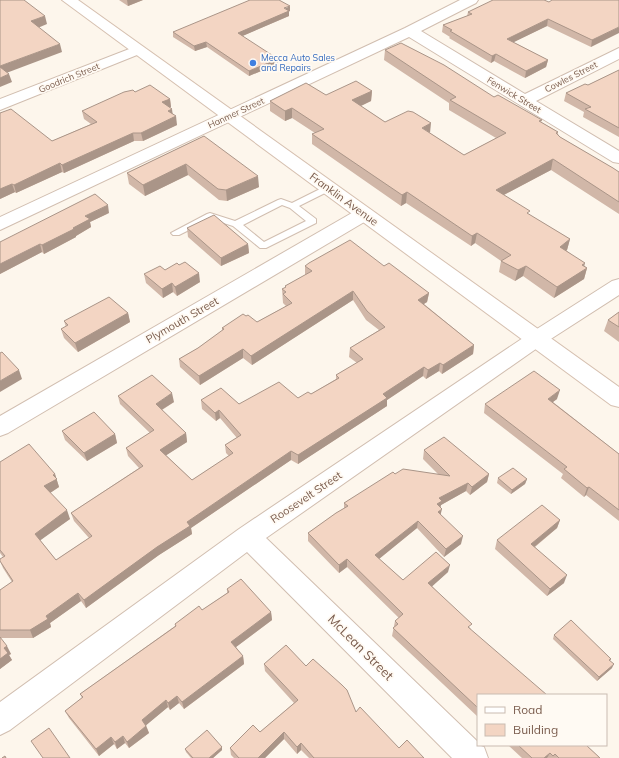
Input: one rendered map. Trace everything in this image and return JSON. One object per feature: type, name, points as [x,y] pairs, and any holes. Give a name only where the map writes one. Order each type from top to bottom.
[{"type":"street","name":"Franklin Avenue","points":[[68,0],[619,399]]},
{"type":"street","name":"Hanmer Street","points":[[0,224],[410,31],[471,0]]},
{"type":"street","name":"Fenwick Street","points":[[410,31],[619,158]]},
{"type":"street","name":"Goodrich Street","points":[[0,105],[137,50]]},
{"type":"street","name":"Cowles Street","points":[[523,101],[619,53]]},
{"type":"street","name":"Plymouth Street","points":[[0,427],[364,214]]},
{"type":"street","name":"Roosevelt Street","points":[[0,720],[248,537],[536,339],[619,286]]},
{"type":"street","name":"McLean Street","points":[[248,537],[473,758]]},
{"type":"lane","points":[[294,206],[328,188]]},
{"type":"lane","points":[[176,233],[210,216],[236,224],[264,246],[313,221],[294,206],[281,202],[236,224]]},
{"type":"building","points":[[0,0],[24,0],[45,16],[31,21],[60,44],[0,66]]},
{"type":"building","points":[[250,0],[279,0],[290,6],[284,8],[289,11],[238,33],[278,59],[249,71],[206,42],[194,46],[173,32]]},
{"type":"building","points":[[493,0],[544,0],[549,2],[552,0],[619,0],[619,27],[592,40],[548,19],[507,39],[548,60],[526,71],[496,54],[492,56],[450,31],[452,30],[443,25],[472,14],[468,12]]},
{"type":"building","points":[[401,43],[444,65],[494,97],[498,95],[542,120],[539,121],[558,132],[556,133],[560,137],[619,172],[619,202],[553,159],[496,190],[530,211],[527,213],[570,239],[560,247],[585,263],[582,265],[587,268],[557,287],[526,266],[518,270],[501,261],[511,255],[477,233],[472,236],[407,192],[402,195],[312,134],[324,129],[292,108],[285,111],[270,101],[306,83],[326,95],[356,81],[372,91],[352,100],[385,122],[408,111],[413,112],[431,123],[422,128],[464,155],[506,133],[450,100],[456,97],[385,50]]},
{"type":"building","points":[[0,67],[9,74],[0,78]]},
{"type":"building","points":[[619,70],[619,128],[585,109],[591,107],[566,93],[585,84],[588,85]]},
{"type":"building","points":[[150,85],[170,99],[162,102],[172,109],[168,111],[176,116],[141,133],[133,133],[62,165],[60,163],[14,185],[12,184],[0,189],[0,113],[11,109],[52,141],[97,122],[82,111],[124,92],[133,90],[135,92]]},
{"type":"building","points":[[204,136],[258,176],[226,190],[218,189],[186,164],[143,185],[127,173]]},
{"type":"building","points":[[95,194],[108,205],[85,216],[90,219],[42,245],[40,244],[0,264],[0,242]]},
{"type":"building","points":[[214,215],[248,244],[221,258],[187,228]]},
{"type":"building","points":[[350,240],[384,266],[389,263],[429,293],[418,300],[474,345],[443,365],[440,363],[428,370],[424,367],[383,394],[387,398],[298,455],[291,451],[187,522],[190,526],[157,547],[84,600],[78,593],[46,616],[48,619],[30,630],[0,630],[0,590],[13,581],[0,561],[0,559],[5,556],[0,550],[0,462],[29,444],[55,474],[53,475],[57,479],[44,486],[67,510],[35,534],[56,560],[92,536],[71,513],[143,466],[126,448],[154,430],[118,396],[152,375],[172,393],[156,404],[186,433],[160,450],[192,480],[233,453],[225,445],[241,435],[219,410],[215,413],[201,400],[221,388],[239,404],[279,382],[298,398],[308,392],[311,394],[339,378],[336,375],[363,359],[350,348],[385,327],[367,311],[353,291],[251,356],[243,349],[199,376],[179,359],[198,348],[224,329],[222,328],[243,314],[246,316],[248,315],[257,322],[292,303],[283,294],[286,292],[282,289],[312,271],[305,266],[309,263]]},
{"type":"building","points":[[185,262],[199,273],[175,287],[172,283],[162,289],[144,274],[160,266],[165,270],[177,263],[179,265]]},
{"type":"building","points":[[109,297],[128,313],[75,343],[61,329],[68,325],[64,321]]},
{"type":"building","points":[[619,312],[619,327],[608,320]]},
{"type":"building","points":[[2,352],[19,370],[0,381],[0,353]]},
{"type":"building","points":[[534,371],[560,390],[548,399],[619,454],[619,510],[589,487],[587,488],[564,469],[567,467],[485,404]]},
{"type":"building","points":[[94,412],[115,434],[84,453],[62,431]]},
{"type":"building","points":[[444,437],[489,474],[472,487],[468,483],[439,498],[442,501],[437,504],[442,509],[438,512],[463,536],[446,549],[418,521],[375,555],[403,580],[436,552],[450,565],[428,583],[472,624],[468,627],[546,694],[477,694],[477,707],[393,628],[398,624],[395,621],[403,614],[347,559],[339,565],[308,533],[348,506],[344,503],[393,472],[395,474],[403,469],[450,476],[424,450]]},
{"type":"building","points":[[513,468],[527,479],[512,490],[498,478]]},
{"type":"building","points":[[542,505],[560,520],[531,544],[567,575],[550,589],[497,540]]},
{"type":"building","points":[[241,579],[271,612],[231,642],[243,656],[182,702],[177,696],[168,703],[166,700],[142,720],[146,726],[127,742],[123,736],[115,742],[111,737],[96,749],[65,711],[83,697],[80,694],[176,626],[175,624],[199,606],[202,610],[229,592],[227,589]]},
{"type":"building","points":[[571,620],[611,659],[609,660],[614,664],[599,677],[554,635]]},
{"type":"building","points":[[0,637],[7,646],[4,648],[8,653],[0,659]]},
{"type":"building","points":[[286,645],[306,666],[313,659],[342,685],[347,690],[356,712],[360,707],[399,748],[407,740],[424,758],[314,758],[301,743],[297,747],[284,732],[258,758],[239,758],[230,748],[253,725],[260,732],[298,700],[264,664]]},
{"type":"building","points":[[49,728],[70,758],[43,758],[31,741]]},
{"type":"building","points":[[207,730],[222,747],[209,758],[193,758],[185,749]]},
{"type":"building","points":[[519,746],[587,746],[600,758],[559,758],[555,754],[553,756],[550,753],[544,758],[532,758]]},
{"type":"place","name":"Mecca Auto Sales and Repairs","points":[[253,63]]}]
